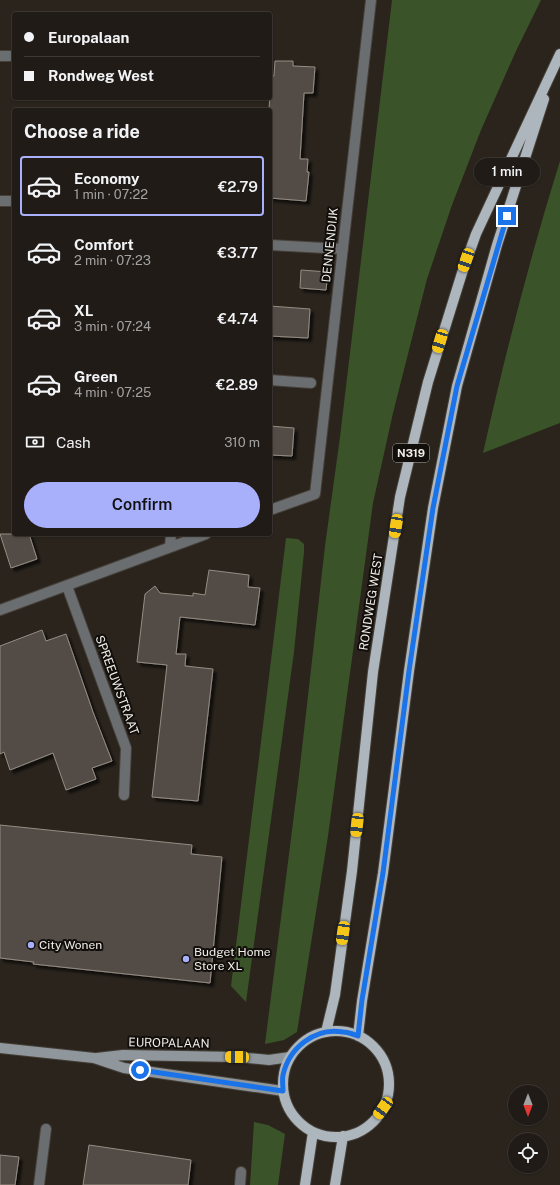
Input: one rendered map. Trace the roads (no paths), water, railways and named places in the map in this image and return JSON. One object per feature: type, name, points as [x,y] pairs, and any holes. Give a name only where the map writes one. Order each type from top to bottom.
[{"type":"main road","name":"RONDWEG WEST","points":[[326,1032],[335,995],[352,871],[374,664],[400,498],[409,459],[428,382],[462,273],[476,234],[559,56]]},
{"type":"main road","name":"RONDWEG WEST","points":[[358,1036],[362,1000],[383,873],[409,671],[433,508],[457,386],[497,245],[559,56]]},
{"type":"main road","points":[[342,1031],[358,1036],[372,1045],[383,1059],[388,1075],[388,1092],[383,1108],[373,1121],[359,1131],[343,1136],[328,1136],[313,1132],[299,1122],[289,1107],[283,1091],[283,1075],[290,1057],[299,1046],[311,1037],[326,1032],[342,1031]]},
{"type":"main road","points":[[305,1185],[313,1132]]},
{"type":"main road","points":[[335,1185],[343,1136]]},
{"type":"street","name":"DENNENDIJK","points":[[272,509],[315,494],[371,0]]},
{"type":"street","points":[[0,56],[12,56]]},
{"type":"street","points":[[0,201],[12,201]]},
{"type":"street","points":[[272,245],[343,249]]},
{"type":"street","points":[[272,380],[311,383]]},
{"type":"street","points":[[170,547],[171,536]]},
{"type":"street","points":[[0,610],[200,536]]},
{"type":"street","name":"SPREEUWSTRAAT","points":[[67,586],[126,748],[124,795]]},
{"type":"street","name":"EUROPALAAN","points":[[0,1048],[94,1058],[124,1068],[283,1091]]},
{"type":"street","name":"EUROPALAAN","points":[[94,1058],[123,1054],[237,1057],[269,1060],[290,1057]]},
{"type":"street","points":[[39,1185],[46,1128]]},
{"type":"street","points":[[240,1185],[241,1172]]},
{"type":"place","name":"City Wonen","points":[[31,945]]},
{"type":"place","name":"Budget Home Store XL","points":[[186,959]]}]
